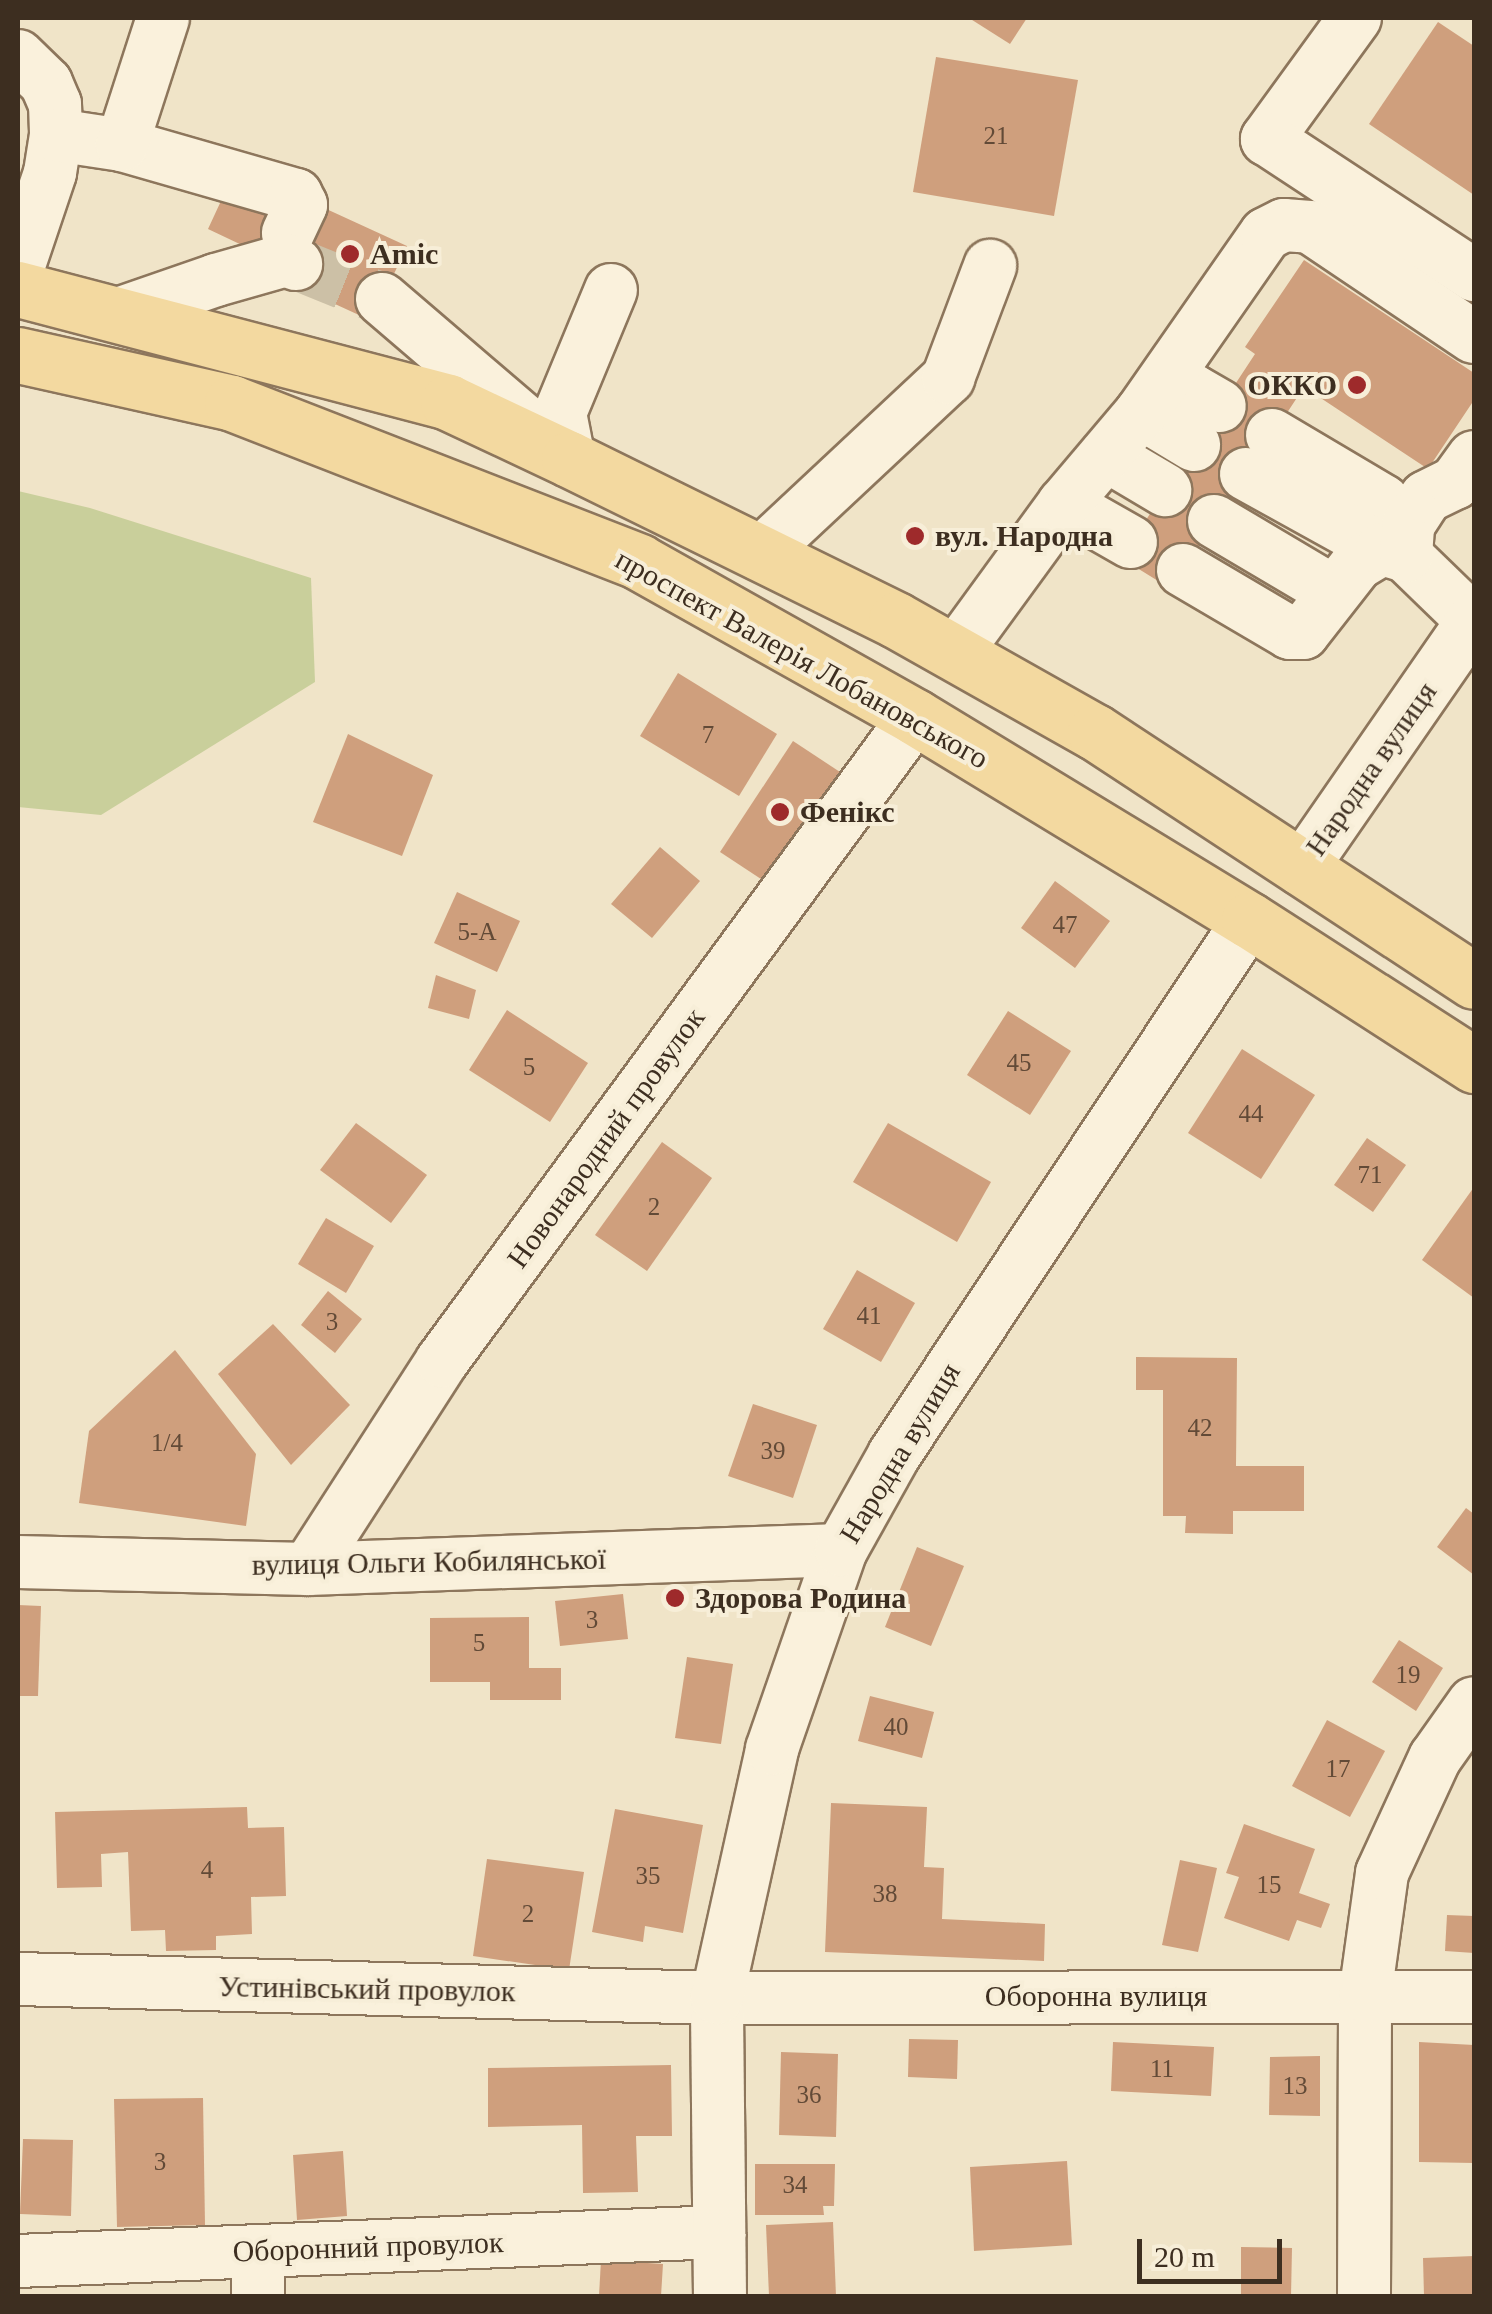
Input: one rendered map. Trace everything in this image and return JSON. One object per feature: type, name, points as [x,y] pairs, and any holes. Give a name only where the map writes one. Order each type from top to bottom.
[{"type":"main road","points":[[18,289],[448,402],[569,459],[956,652],[1095,732],[1474,981]]},
{"type":"main road","name":"проспект Валерія Лобановського","points":[[18,355],[232,404],[640,562],[916,717],[1249,920],[1474,1065]]},
{"type":"street","points":[[122,144],[163,18]]},
{"type":"street","points":[[1356,18],[1267,138],[1474,276]]},
{"type":"street","points":[[18,56],[46,83],[55,104],[56,135],[50,173],[18,268]]},
{"type":"street","points":[[56,135],[122,144],[296,195],[301,205],[288,251],[116,315]]},
{"type":"street","points":[[956,652],[1064,504],[1141,414],[1266,234],[1284,225],[1310,227],[1474,337]]},
{"type":"street","points":[[760,554],[948,378],[990,266]]},
{"type":"street","points":[[569,459],[560,414],[611,290]]},
{"type":"street","points":[[382,299],[569,459]]},
{"type":"street","points":[[1141,414],[1177,391],[1192,390],[1208,425]]},
{"type":"street","points":[[1259,454],[1394,552],[1474,620]]},
{"type":"street","points":[[1106,455],[1164,490]]},
{"type":"street","points":[[1183,570],[1290,634],[1303,633],[1357,564],[1394,552],[1426,498],[1455,483],[1474,457]]},
{"type":"street","points":[[1064,504],[1131,542]]},
{"type":"street","points":[[1214,521],[1334,592]]},
{"type":"street","name":"Народна вулиця","points":[[1301,869],[1474,620]]},
{"type":"street","name":"Новонародний провулок","points":[[308,1568],[442,1360],[916,717]]},
{"type":"street","name":"Народна вулиця","points":[[720,2296],[717,1998],[772,1749],[840,1550],[894,1455],[1249,920]]},
{"type":"street","name":"вулиця Ольги Кобилянської","points":[[18,1562],[308,1568],[840,1550]]},
{"type":"street","points":[[1364,2296],[1365,1996],[1382,1873],[1435,1758],[1474,1703]]},
{"type":"street","name":"Устинівський провулок","points":[[18,1979],[717,1998]]},
{"type":"street","name":"Оборонна вулиця","points":[[717,1998],[1474,1997]]},
{"type":"street","name":"Оборонний провулок","points":[[18,2261],[258,2274],[719,2232]]},
{"type":"green space","points":[[18,491],[90,508],[311,578],[315,682],[101,815],[18,807]]},
{"type":"building","points":[[969,18],[1027,18],[1010,44]]},
{"type":"building","points":[[1438,22],[1474,46],[1474,195],[1369,124]]},
{"type":"building","points":[[936,57],[1078,80],[1054,216],[913,192]]},
{"type":"building","points":[[227,188],[322,207],[407,246],[372,321],[287,282],[263,255],[208,229]]},
{"type":"building","points":[[1304,260],[1474,373],[1474,400],[1428,469],[1304,387],[1171,589],[1121,558],[1255,354],[1245,347]]},
{"type":"building","points":[[678,673],[777,734],[739,796],[640,736]]},
{"type":"building","points":[[348,734],[433,775],[402,856],[313,822]]},
{"type":"building","name":"Фенікс","points":[[793,741],[840,772],[767,883],[720,852]]},
{"type":"building","points":[[660,847],[700,881],[652,938],[611,904]]},
{"type":"building","points":[[1055,881],[1110,921],[1075,968],[1021,928]]},
{"type":"building","points":[[457,892],[520,921],[497,972],[434,943]]},
{"type":"building","points":[[436,975],[476,990],[469,1019],[428,1008]]},
{"type":"building","points":[[507,1010],[588,1063],[550,1122],[469,1070]]},
{"type":"building","points":[[1008,1011],[1071,1051],[1030,1115],[967,1075]]},
{"type":"building","points":[[1242,1049],[1315,1095],[1261,1179],[1188,1133]]},
{"type":"building","points":[[356,1123],[427,1175],[391,1223],[320,1170]]},
{"type":"building","points":[[888,1123],[991,1182],[957,1242],[853,1182]]},
{"type":"building","points":[[1367,1138],[1406,1165],[1373,1212],[1334,1185]]},
{"type":"building","points":[[662,1142],[712,1178],[647,1271],[595,1235]]},
{"type":"building","points":[[1474,1187],[1474,1298],[1422,1260]]},
{"type":"building","points":[[326,1218],[374,1246],[346,1293],[298,1264]]},
{"type":"building","points":[[857,1270],[915,1303],[881,1362],[823,1329]]},
{"type":"building","points":[[328,1291],[362,1319],[335,1353],[301,1325]]},
{"type":"building","points":[[273,1324],[350,1405],[291,1465],[218,1374]]},
{"type":"building","points":[[175,1350],[256,1454],[246,1526],[79,1503],[89,1431]]},
{"type":"building","points":[[1136,1357],[1237,1358],[1236,1466],[1304,1466],[1304,1511],[1233,1511],[1233,1534],[1185,1533],[1186,1516],[1163,1516],[1163,1390],[1136,1390]]},
{"type":"building","points":[[753,1404],[817,1425],[793,1498],[728,1476]]},
{"type":"building","points":[[1466,1508],[1474,1514],[1474,1575],[1437,1547]]},
{"type":"building","points":[[917,1547],[964,1566],[931,1646],[885,1627]]},
{"type":"building","points":[[623,1594],[628,1639],[560,1646],[555,1601]]},
{"type":"building","points":[[18,1605],[41,1606],[38,1696],[18,1696]]},
{"type":"building","points":[[529,1617],[529,1668],[561,1668],[561,1700],[490,1700],[490,1682],[430,1682],[430,1618]]},
{"type":"building","points":[[1399,1640],[1443,1668],[1416,1711],[1372,1682]]},
{"type":"building","points":[[687,1657],[733,1664],[721,1744],[675,1738]]},
{"type":"building","points":[[870,1696],[934,1712],[922,1758],[858,1741]]},
{"type":"building","points":[[1327,1720],[1385,1751],[1350,1817],[1292,1786]]},
{"type":"building","points":[[831,1803],[927,1807],[924,1867],[944,1868],[942,1919],[1045,1924],[1044,1961],[825,1952]]},
{"type":"building","points":[[247,1807],[248,1828],[284,1827],[286,1896],[251,1897],[252,1934],[216,1936],[216,1950],[166,1951],[165,1930],[131,1931],[128,1852],[101,1854],[102,1887],[57,1888],[55,1812]]},
{"type":"building","points":[[615,1809],[703,1825],[683,1933],[645,1926],[643,1942],[592,1932]]},
{"type":"building","points":[[1244,1824],[1315,1849],[1299,1893],[1330,1904],[1321,1928],[1297,1920],[1289,1941],[1224,1918],[1239,1877],[1226,1873]]},
{"type":"building","points":[[487,1859],[584,1872],[569,1970],[473,1956]]},
{"type":"building","points":[[1180,1860],[1217,1868],[1198,1952],[1162,1945]]},
{"type":"building","points":[[1447,1915],[1474,1916],[1474,1953],[1445,1951]]},
{"type":"building","points":[[909,2039],[958,2040],[957,2079],[908,2077]]},
{"type":"building","points":[[1113,2042],[1214,2047],[1211,2096],[1111,2091]]},
{"type":"building","points":[[1419,2042],[1474,2045],[1474,2163],[1419,2162]]},
{"type":"building","points":[[781,2052],[838,2054],[836,2137],[779,2135]]},
{"type":"building","points":[[1320,2056],[1320,2116],[1269,2115],[1270,2057]]},
{"type":"building","points":[[671,2065],[672,2136],[636,2136],[638,2192],[583,2193],[582,2125],[488,2127],[488,2068]]},
{"type":"building","points":[[203,2098],[205,2225],[117,2227],[114,2099]]},
{"type":"building","points":[[23,2139],[73,2140],[71,2216],[20,2214]]},
{"type":"building","points":[[343,2151],[347,2216],[297,2220],[293,2155]]},
{"type":"building","points":[[1067,2161],[1072,2245],[974,2251],[970,2167]]},
{"type":"building","points":[[755,2164],[835,2164],[834,2206],[823,2206],[824,2215],[755,2215]]},
{"type":"building","points":[[833,2222],[836,2296],[769,2296],[766,2225]]},
{"type":"building","points":[[1241,2247],[1292,2248],[1291,2296],[1241,2296]]},
{"type":"building","points":[[1474,2256],[1474,2296],[1424,2296],[1423,2258]]},
{"type":"building","points":[[601,2260],[663,2264],[661,2296],[599,2296]]},
{"type":"tunnel","points":[[296,264],[382,299]]},
{"type":"place","name":"Amic","points":[[350,254]]},
{"type":"place","name":"ОККО","points":[[1357,385]]},
{"type":"place","name":"вул. Народна","points":[[915,536]]},
{"type":"place","name":"Фенікс","points":[[780,812]]},
{"type":"place","name":"Здорова Родина","points":[[675,1598]]}]
